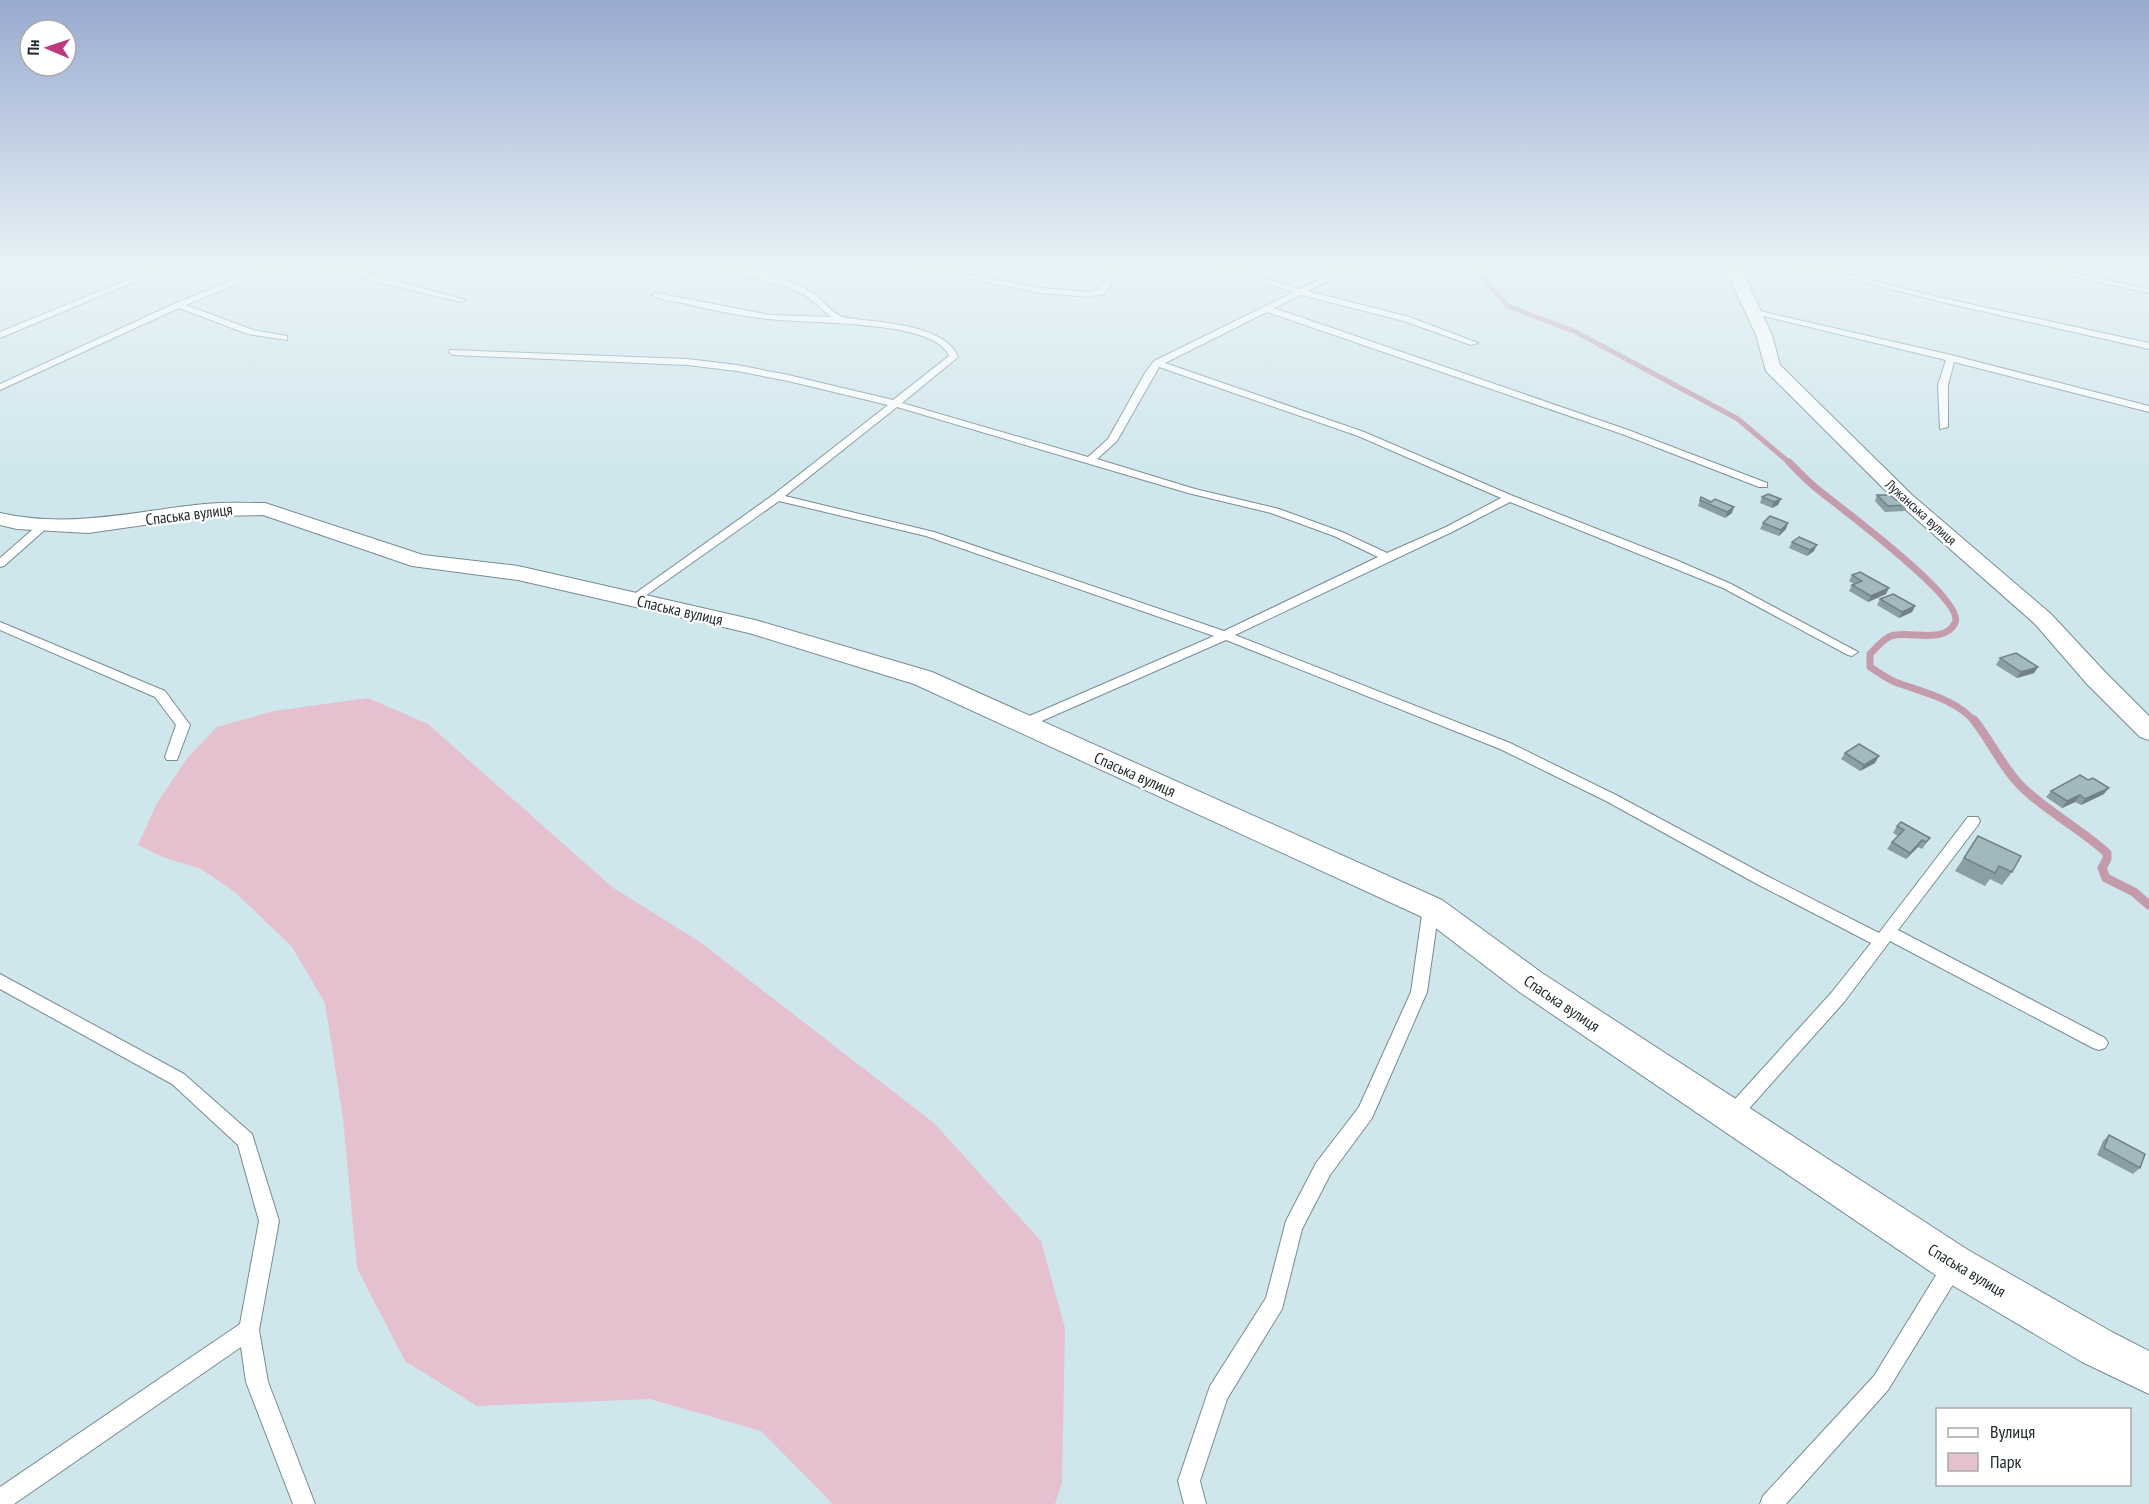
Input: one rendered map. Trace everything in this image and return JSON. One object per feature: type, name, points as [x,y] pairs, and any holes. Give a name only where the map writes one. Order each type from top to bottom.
[{"type":"street","name":"Лужанська вулиця","points":[[1765,336],[1772,367],[1905,500],[2036,612],[2096,678],[2149,731]]},
{"type":"street","name":"Спаська вулиця","points":[[0,519],[44,525],[88,526],[207,510],[265,509],[420,561],[518,573],[755,627],[923,678],[1431,908],[1530,982],[1732,1114],[1954,1264],[2097,1347],[2149,1373]]},
{"type":"lane","points":[[0,387],[112,336]]},
{"type":"lane","points":[[274,336],[284,338]]},
{"type":"lane","points":[[634,599],[777,496],[954,357],[950,348],[924,336]]},
{"type":"lane","points":[[1089,461],[1112,441],[1149,373],[1157,363],[1212,336]]},
{"type":"lane","points":[[1347,336],[1625,432],[1763,485]]},
{"type":"lane","points":[[1455,336],[1474,343]]},
{"type":"lane","points":[[1860,336],[2149,409]]},
{"type":"lane","points":[[2105,336],[2149,346]]},
{"type":"lane","points":[[453,352],[687,362],[737,368],[895,404],[1192,491],[1275,511],[1338,534],[1387,556]]},
{"type":"lane","points":[[1943,427],[1943,385],[1951,358]]},
{"type":"lane","points":[[1157,363],[1361,434],[1509,498],[1699,573],[1852,652]]},
{"type":"lane","points":[[777,496],[930,534],[1226,636],[1505,746],[1611,798],[1762,880],[1884,936],[2099,1043]]},
{"type":"lane","points":[[1023,724],[1226,636],[1387,556],[1450,529],[1509,498]]},
{"type":"lane","points":[[0,564],[44,525]]},
{"type":"lane","points":[[0,626],[160,694],[183,725],[172,758]]},
{"type":"lane","points":[[1732,1114],[1838,997],[1972,821]]},
{"type":"lane","points":[[1195,1504],[1189,1480],[1218,1394],[1275,1302],[1293,1227],[1323,1169],[1366,1112],[1419,992],[1431,908]]},
{"type":"lane","points":[[0,981],[178,1079],[246,1140],[269,1221],[249,1330],[257,1382],[304,1504]]},
{"type":"lane","points":[[1771,1504],[1881,1383],[1954,1264]]},
{"type":"lane","points":[[0,1500],[249,1330]]},
{"type":"green space","points":[[368,698],[428,724],[612,887],[700,942],[934,1123],[1041,1241],[1065,1328],[1062,1483],[1055,1504],[833,1504],[761,1431],[650,1399],[477,1406],[405,1361],[357,1268],[343,1118],[325,1003],[292,947],[236,893],[201,869],[163,857],[138,845],[157,803],[188,757],[217,727],[274,711]]},
{"type":"building","points":[[1768,494],[1781,499],[1774,502],[1762,497]]},
{"type":"building","points":[[1877,495],[1890,495],[1896,500],[1903,500],[1908,505],[1888,506]]},
{"type":"building","points":[[1701,497],[1711,502],[1715,499],[1734,507],[1727,512],[1700,500]]},
{"type":"building","points":[[1770,516],[1788,523],[1781,530],[1763,523]]},
{"type":"building","points":[[1799,537],[1817,545],[1810,550],[1792,542]]},
{"type":"building","points":[[1860,572],[1889,588],[1871,596],[1852,585],[1862,581],[1852,575]]},
{"type":"building","points":[[1893,594],[1915,606],[1902,612],[1880,599]]},
{"type":"building","points":[[2016,653],[2038,667],[2021,672],[2000,658]]},
{"type":"building","points":[[1859,744],[1879,756],[1864,765],[1845,753]]},
{"type":"building","points":[[2080,775],[2088,780],[2093,778],[2109,788],[2085,799],[2080,795],[2067,801],[2051,791]]},
{"type":"building","points":[[1901,822],[1930,838],[1926,842],[1922,840],[1910,853],[1892,842],[1904,830],[1897,826]]},
{"type":"building","points":[[1978,836],[2021,856],[2012,872],[1999,866],[1995,873],[1964,858]]},
{"type":"building","points":[[2109,1135],[2145,1154],[2140,1168],[2104,1148]]},
{"type":"waterway","points":[[1584,336],[1738,419],[1791,464]]},
{"type":"waterway","points":[[1791,464],[1812,485],[1921,574],[1941,594],[1953,611],[1955,623],[1950,630],[1943,633],[1926,636],[1898,635],[1885,639],[1870,654],[1870,667],[1895,682],[1958,707],[1975,722]]},
{"type":"waterway","points":[[1974,720],[2009,772],[2023,788],[2107,853],[2107,859],[2102,868],[2106,878],[2134,892],[2149,905]]}]
